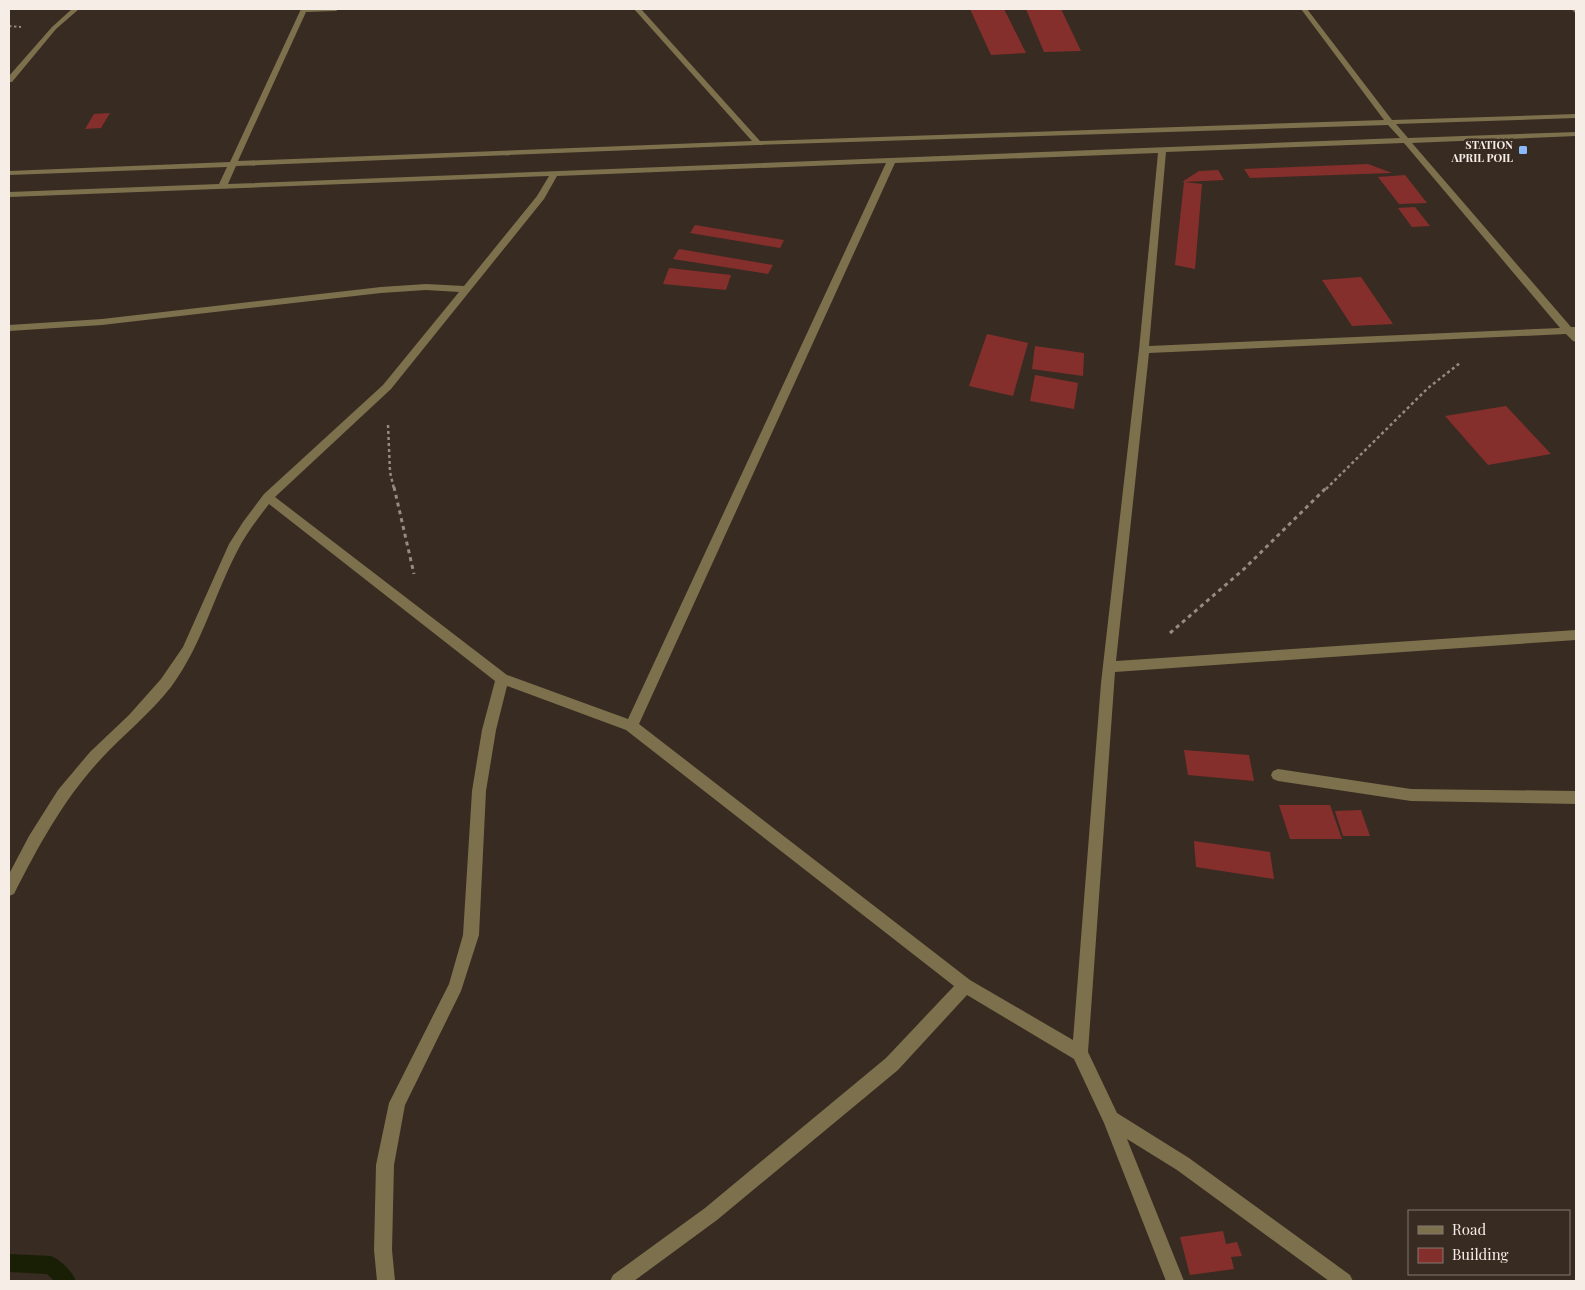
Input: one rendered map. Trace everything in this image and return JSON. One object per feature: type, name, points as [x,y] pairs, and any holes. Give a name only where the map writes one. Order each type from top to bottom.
[{"type":"street","points":[[9,80],[54,28],[76,9]]},
{"type":"street","points":[[222,187],[304,9],[336,9]]},
{"type":"street","points":[[637,9],[758,143]]},
{"type":"street","points":[[1304,9],[1390,122],[1519,275],[1573,330],[1576,339]]},
{"type":"street","points":[[9,173],[758,143],[1576,116]]},
{"type":"street","points":[[9,195],[1576,134]]},
{"type":"street","points":[[1162,150],[1144,350],[1109,667],[1080,1053],[1111,1119],[1175,1281]]},
{"type":"street","points":[[631,726],[892,160]]},
{"type":"street","points":[[9,889],[34,841],[63,795],[95,756],[134,719],[166,684],[188,650],[235,544],[268,497],[387,387],[541,197],[554,175]]},
{"type":"street","points":[[9,328],[102,322],[381,290],[426,287],[466,289]]},
{"type":"street","points":[[1144,350],[1573,330]]},
{"type":"street","points":[[268,497],[502,679],[631,726],[965,985],[1080,1053]]},
{"type":"street","points":[[1109,667],[1576,635]]},
{"type":"street","points":[[386,1281],[384,1250],[385,1165],[397,1103],[456,986],[471,935],[479,791],[489,730],[502,679]]},
{"type":"street","points":[[1278,775],[1411,795],[1576,798]]},
{"type":"street","points":[[619,1281],[711,1214],[892,1064],[965,985]]},
{"type":"street","points":[[1111,1119],[1182,1164],[1344,1281]]},
{"type":"path","points":[[1135,664],[1244,569],[1428,388],[1496,335]]},
{"type":"path","points":[[387,387],[390,472],[425,620]]},
{"type":"building","points":[[970,9],[1004,9],[1026,53],[991,55]]},
{"type":"building","points":[[1026,9],[1061,9],[1081,51],[1044,52]]},
{"type":"building","points":[[110,113],[101,128],[85,129],[94,114]]},
{"type":"building","points":[[1368,164],[1392,173],[1250,178],[1244,169]]},
{"type":"building","points":[[1218,170],[1224,180],[1182,182],[1199,171]]},
{"type":"building","points":[[1405,175],[1427,203],[1399,204],[1378,177]]},
{"type":"building","points":[[1184,182],[1202,184],[1195,269],[1175,265]]},
{"type":"building","points":[[1415,207],[1430,226],[1412,227],[1398,208]]},
{"type":"building","points":[[695,225],[784,240],[780,248],[690,233]]},
{"type":"building","points":[[679,249],[773,265],[768,274],[673,259]]},
{"type":"building","points":[[669,268],[731,275],[726,290],[663,284]]},
{"type":"building","points":[[1361,277],[1393,324],[1352,326],[1322,280]]},
{"type":"building","points":[[987,334],[1028,343],[1013,396],[969,386]]},
{"type":"building","points":[[1035,346],[1084,353],[1083,376],[1032,369]]},
{"type":"building","points":[[1035,375],[1078,383],[1074,409],[1030,401]]},
{"type":"building","points":[[1506,406],[1551,454],[1488,465],[1445,416]]},
{"type":"building","points":[[1184,750],[1249,755],[1254,781],[1188,775]]},
{"type":"building","points":[[1279,805],[1330,805],[1342,839],[1290,839]]},
{"type":"building","points":[[1361,810],[1370,836],[1343,836],[1335,811]]},
{"type":"building","points":[[1194,841],[1270,852],[1274,879],[1196,867]]},
{"type":"building","points":[[1223,1231],[1226,1244],[1237,1242],[1242,1256],[1231,1257],[1234,1269],[1190,1275],[1180,1237]]},
{"type":"waterway","points":[[9,1263],[51,1265],[67,1281]]},
{"type":"place","name":"STATION APRIL POIL","points":[[1523,150]]}]
